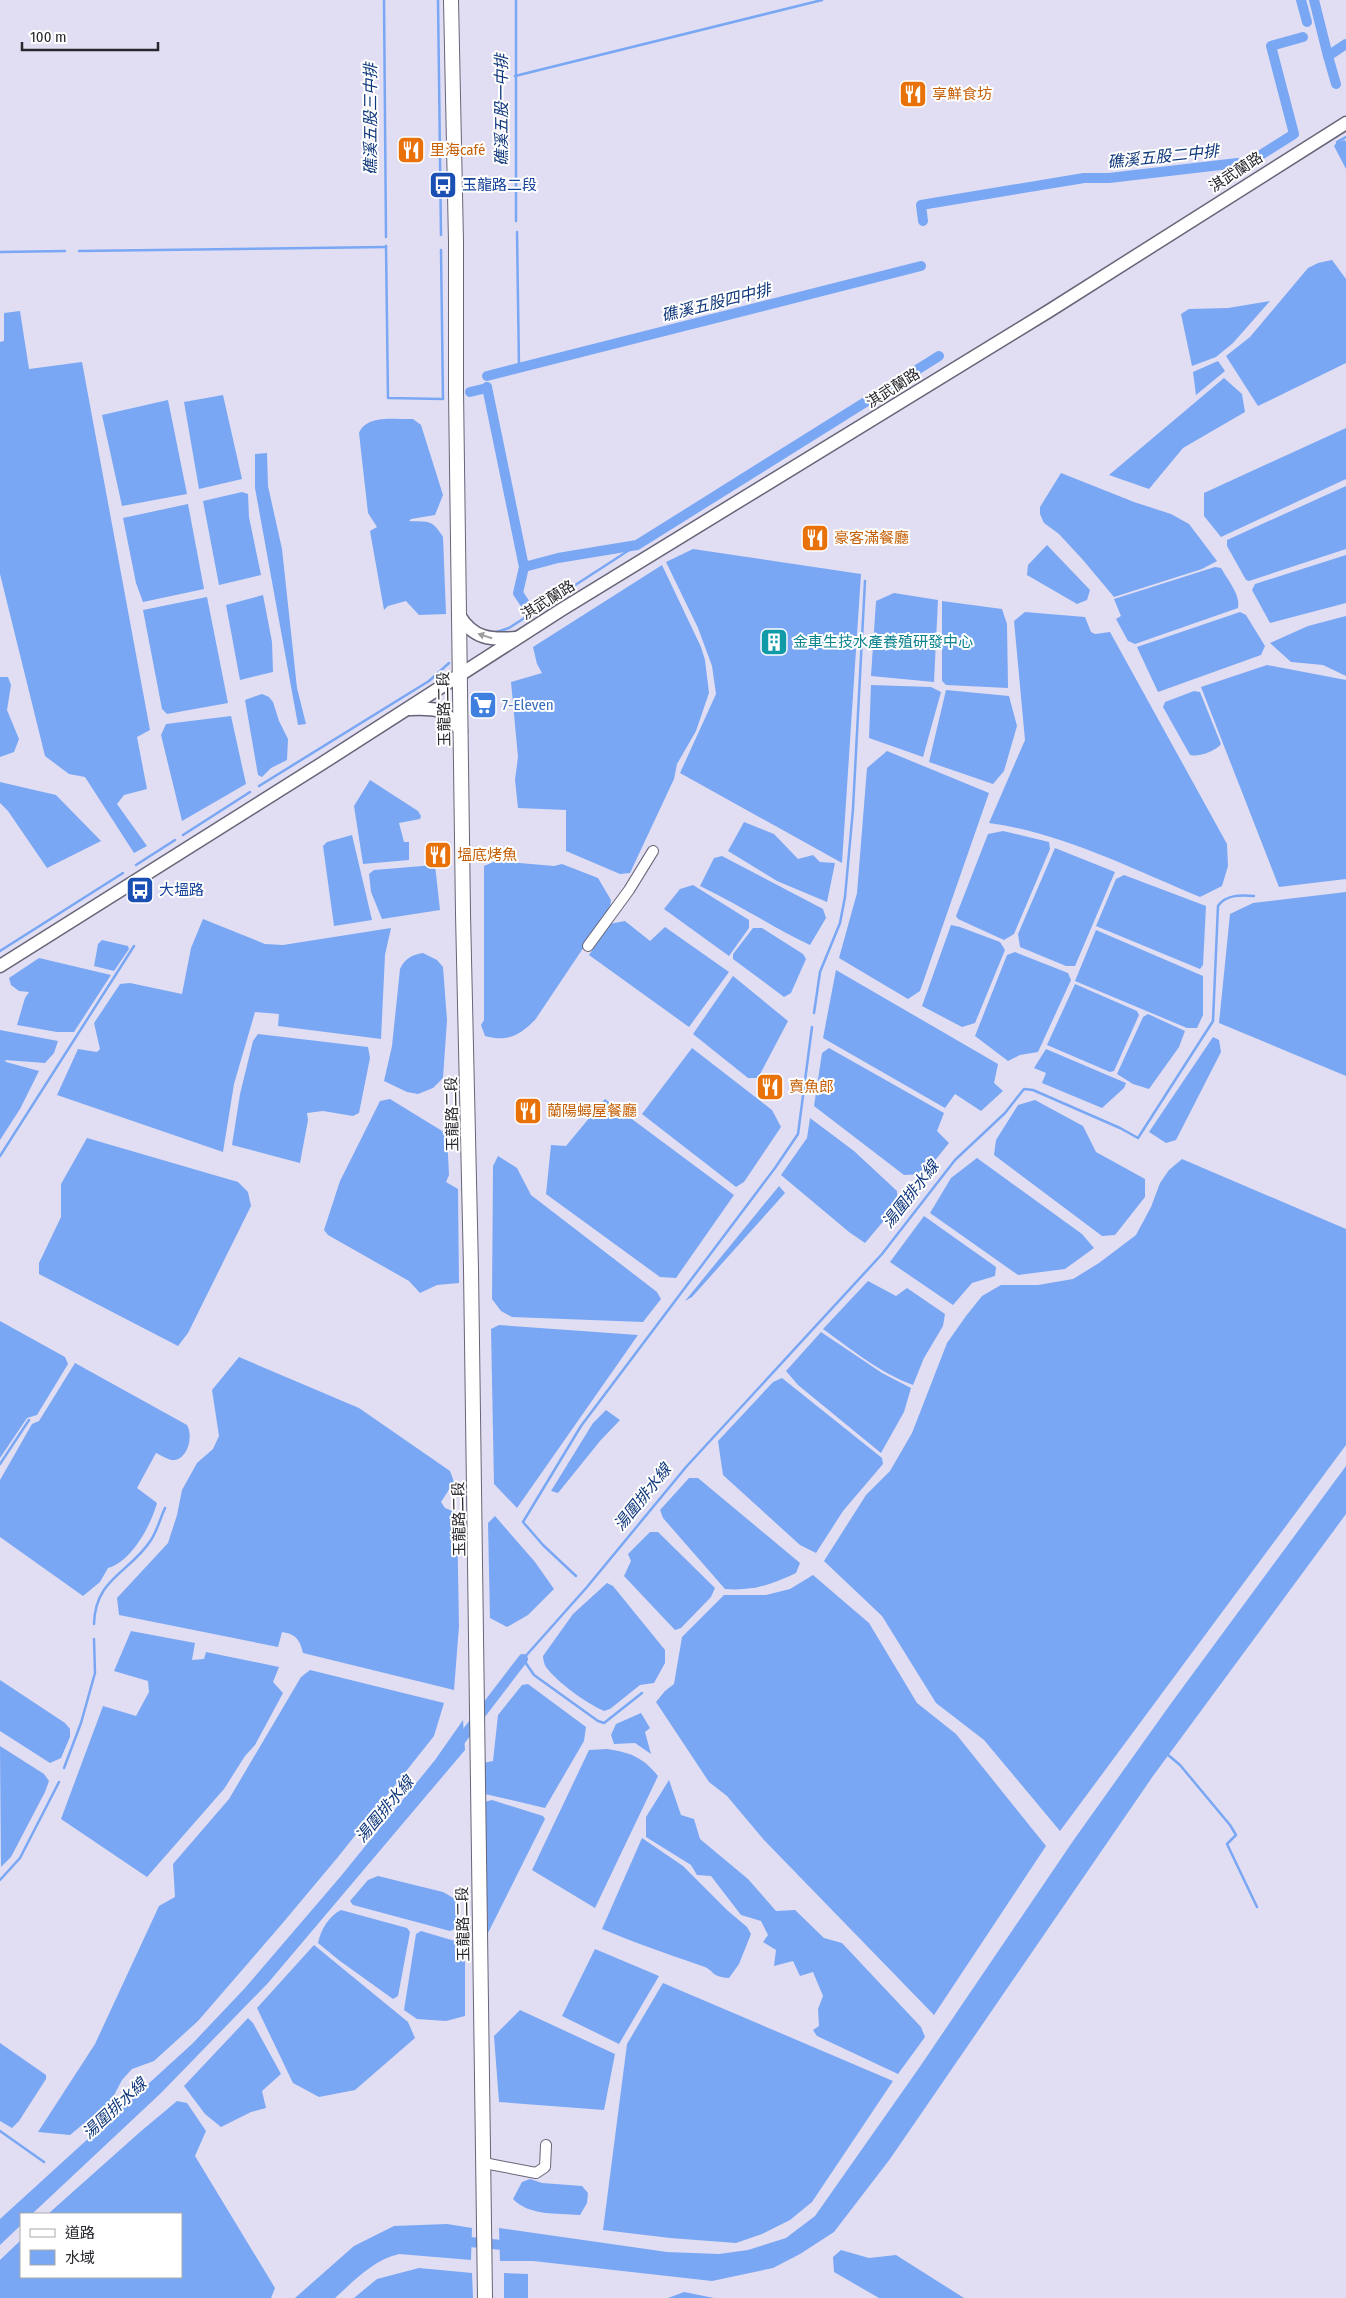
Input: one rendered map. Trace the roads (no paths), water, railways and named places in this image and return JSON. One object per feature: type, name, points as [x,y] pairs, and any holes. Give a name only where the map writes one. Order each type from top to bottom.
[{"type":"main road","name":"玉龍路二段","points":[[451,0],[486,2298]]},
{"type":"street","name":"淇武蘭路","points":[[460,676],[1049,311],[1344,124]]},
{"type":"street","points":[[459,615],[466,628],[478,634],[496,639],[519,638]]},
{"type":"street","points":[[0,966],[460,676]]},
{"type":"street","points":[[407,709],[433,708],[446,712],[461,731]]},
{"type":"street","points":[[588,946],[653,851]]},
{"type":"street","points":[[484,2163],[536,2173],[545,2167],[546,2145]]},
{"type":"water","points":[[1345,140],[1346,169],[1334,146],[1337,142]]},
{"type":"water","points":[[1332,260],[1346,279],[1346,363],[1258,406],[1226,356],[1250,337],[1308,268],[1318,263]]},
{"type":"water","points":[[1270,301],[1233,343],[1216,357],[1192,366],[1181,314],[1189,309],[1228,308]]},
{"type":"water","points":[[20,311],[29,369],[82,362],[150,730],[137,737],[147,789],[124,795],[117,804],[147,846],[134,853],[85,777],[69,774],[45,756],[0,574],[0,342],[4,341],[4,313]]},
{"type":"water","points":[[1218,361],[1225,371],[1196,395],[1193,372]]},
{"type":"water","points":[[1224,378],[1242,394],[1245,412],[1183,448],[1149,489],[1109,475]]},
{"type":"water","points":[[223,395],[242,479],[199,489],[184,402]]},
{"type":"water","points":[[168,400],[187,494],[122,506],[102,415]]},
{"type":"water","points":[[413,419],[421,425],[443,495],[435,515],[409,521],[433,524],[443,537],[446,614],[419,615],[406,601],[388,606],[384,610],[370,531],[377,527],[368,513],[359,433],[363,427],[375,420]]},
{"type":"water","points":[[1346,428],[1346,479],[1221,537],[1204,516],[1204,493]]},
{"type":"water","points":[[267,453],[268,486],[282,549],[297,688],[306,724],[298,725],[255,488],[255,454]]},
{"type":"water","points":[[1061,473],[1134,502],[1171,514],[1189,524],[1217,561],[1202,569],[1114,597],[1059,534],[1044,523],[1040,514],[1040,507]]},
{"type":"water","points":[[1346,486],[1346,549],[1249,581],[1246,580],[1227,546],[1227,540]]},
{"type":"water","points":[[242,492],[248,494],[249,517],[261,575],[219,585],[203,501]]},
{"type":"water","points":[[188,504],[204,589],[143,602],[136,583],[123,518]]},
{"type":"water","points":[[1047,545],[1090,590],[1087,600],[1077,604],[1027,575],[1028,565]]},
{"type":"water","points":[[693,549],[861,574],[842,863],[680,773],[716,694],[712,666],[698,628],[666,562]]},
{"type":"water","points":[[1346,555],[1346,603],[1270,623],[1252,590],[1255,584]]},
{"type":"water","points":[[662,565],[701,647],[705,660],[709,693],[696,731],[677,764],[674,779],[630,873],[620,874],[566,851],[566,810],[518,808],[515,780],[518,757],[511,682],[542,673],[537,664],[533,647]]},
{"type":"water","points":[[1215,567],[1221,568],[1233,587],[1238,608],[1135,644],[1128,641],[1116,619],[1121,616],[1114,599]]},
{"type":"water","points":[[894,593],[938,600],[934,682],[871,676],[876,601]]},
{"type":"water","points":[[263,595],[272,642],[273,672],[240,680],[226,605]]},
{"type":"water","points":[[207,597],[228,703],[167,714],[162,709],[143,610]]},
{"type":"water","points":[[942,601],[1002,609],[1007,624],[1008,688],[946,685],[942,681]]},
{"type":"water","points":[[1025,612],[1085,617],[1091,632],[1095,634],[1110,632],[1227,844],[1228,866],[1222,886],[1200,897],[1070,843],[1016,828],[989,823],[1025,740],[1014,621]]},
{"type":"water","points":[[1240,612],[1246,615],[1265,646],[1261,655],[1158,692],[1137,647]]},
{"type":"water","points":[[1346,616],[1346,676],[1323,665],[1291,662],[1270,643],[1308,626]]},
{"type":"water","points":[[1267,665],[1346,680],[1346,879],[1279,887],[1201,687]]},
{"type":"water","points":[[0,677],[8,677],[11,685],[7,710],[19,739],[14,752],[0,757]]},
{"type":"water","points":[[871,685],[931,687],[941,692],[923,757],[869,738]]},
{"type":"water","points":[[946,690],[1009,696],[1017,726],[1004,771],[993,784],[929,762]]},
{"type":"water","points":[[1194,691],[1200,692],[1221,744],[1211,751],[1190,755],[1163,707],[1165,702]]},
{"type":"water","points":[[262,694],[269,697],[273,702],[279,721],[288,739],[287,760],[271,768],[262,777],[258,775],[245,700]]},
{"type":"water","points":[[231,716],[246,784],[182,821],[161,735],[166,724]]},
{"type":"water","points":[[887,751],[989,793],[920,991],[908,999],[839,958],[857,893],[867,768]]},
{"type":"water","points":[[370,780],[418,811],[421,816],[420,819],[399,823],[404,842],[409,842],[409,860],[363,864],[354,806]]},
{"type":"water","points":[[0,782],[56,795],[101,841],[47,868],[8,811],[0,803]]},
{"type":"water","points":[[744,822],[774,834],[798,859],[813,855],[820,862],[835,863],[827,902],[777,881],[728,851]]},
{"type":"water","points":[[1003,831],[1049,842],[1050,849],[1014,934],[1004,940],[958,919],[956,916],[988,834]]},
{"type":"water","points":[[352,835],[372,920],[334,926],[323,846],[327,842]]},
{"type":"water","points":[[1055,848],[1115,872],[1075,966],[1066,966],[1020,947],[1018,934]]},
{"type":"water","points":[[722,856],[823,909],[826,918],[810,945],[700,886],[714,858]]},
{"type":"water","points":[[496,861],[554,866],[562,864],[598,878],[611,900],[610,908],[535,1020],[518,1034],[506,1038],[485,1036],[481,1025],[484,1020],[484,866]]},
{"type":"water","points":[[435,865],[440,910],[382,919],[371,892],[369,874],[374,870]]},
{"type":"water","points":[[1124,875],[1206,906],[1203,965],[1200,969],[1096,926],[1116,879]]},
{"type":"water","points":[[693,885],[749,920],[749,928],[729,956],[664,909],[680,889]]},
{"type":"water","points":[[1346,892],[1346,1076],[1219,1023],[1230,914],[1253,903]]},
{"type":"water","points":[[203,919],[265,944],[283,945],[391,928],[385,955],[381,1039],[278,1026],[279,1014],[255,1012],[234,1084],[223,1152],[57,1095],[78,1049],[97,1052],[100,1049],[94,1023],[120,984],[130,983],[182,994],[191,948]]},
{"type":"water","points":[[625,921],[650,941],[665,927],[729,972],[689,1027],[589,955],[609,924]]},
{"type":"water","points":[[951,925],[1000,942],[1005,950],[975,1023],[962,1027],[922,1006]]},
{"type":"water","points":[[753,928],[762,928],[803,954],[806,959],[791,993],[784,997],[733,959],[733,954]]},
{"type":"water","points":[[1096,930],[1203,976],[1203,1015],[1197,1028],[1187,1028],[1075,981]]},
{"type":"water","points":[[102,940],[128,946],[129,949],[114,971],[94,966],[98,944]]},
{"type":"water","points":[[1015,952],[1068,973],[1071,980],[1038,1052],[1020,1055],[1008,1061],[975,1036],[1007,955]]},
{"type":"water","points":[[423,953],[437,960],[443,967],[447,1020],[443,1078],[433,1088],[418,1094],[407,1092],[384,1081],[392,1046],[400,969],[409,958]]},
{"type":"water","points":[[39,958],[111,975],[74,1032],[57,1032],[17,1025],[25,998],[29,992],[19,991],[11,985],[9,978]]},
{"type":"water","points":[[836,970],[998,1064],[994,1083],[1003,1091],[981,1111],[955,1094],[945,1108],[823,1038]]},
{"type":"water","points":[[733,976],[788,1021],[758,1078],[748,1078],[693,1034]]},
{"type":"water","points":[[1075,984],[1137,1011],[1139,1015],[1114,1071],[1110,1072],[1047,1045]]},
{"type":"water","points":[[1148,1014],[1185,1031],[1179,1047],[1149,1089],[1133,1084],[1117,1074],[1143,1017]]},
{"type":"water","points":[[0,1030],[58,1041],[54,1053],[45,1063],[5,1060],[6,1062],[39,1071],[20,1109],[0,1140]]},
{"type":"water","points":[[258,1034],[368,1047],[370,1058],[359,1113],[353,1116],[323,1111],[307,1113],[308,1120],[300,1163],[232,1145],[240,1094],[253,1041]]},
{"type":"water","points":[[1213,1037],[1219,1040],[1221,1052],[1176,1140],[1166,1143],[1149,1132]]},
{"type":"water","points":[[692,1048],[772,1110],[781,1127],[744,1182],[736,1187],[642,1114]]},
{"type":"water","points":[[829,1048],[944,1113],[937,1131],[949,1143],[924,1174],[904,1175],[814,1106],[822,1053]]},
{"type":"water","points":[[1046,1049],[1126,1083],[1124,1088],[1102,1108],[1042,1083],[1046,1073],[1034,1068]]},
{"type":"water","points":[[390,1099],[447,1134],[449,1175],[446,1182],[458,1189],[459,1283],[437,1285],[420,1293],[409,1281],[328,1235],[324,1230],[340,1181],[380,1101]]},
{"type":"water","points":[[605,1099],[734,1195],[676,1278],[660,1277],[546,1194],[551,1145],[566,1146]]},
{"type":"water","points":[[1035,1100],[1083,1126],[1096,1152],[1145,1179],[1145,1197],[1115,1235],[1102,1236],[994,1155],[996,1140],[1018,1105]]},
{"type":"water","points":[[810,1118],[854,1151],[897,1191],[898,1204],[865,1243],[849,1232],[781,1175],[807,1138]]},
{"type":"water","points":[[87,1138],[238,1182],[248,1192],[251,1206],[188,1333],[178,1346],[39,1274],[39,1263],[61,1217],[61,1184]]},
{"type":"water","points":[[498,1156],[517,1168],[531,1195],[657,1292],[661,1299],[643,1322],[512,1317],[501,1311],[492,1299],[493,1166]]},
{"type":"water","points":[[977,1158],[1082,1234],[1094,1248],[1065,1269],[1018,1275],[930,1213],[951,1178]]},
{"type":"water","points":[[1182,1159],[1346,1229],[1346,1445],[1060,1831],[984,1740],[936,1703],[882,1616],[824,1561],[866,1495],[890,1471],[912,1433],[947,1343],[982,1296],[1001,1285],[1038,1285],[1073,1279],[1099,1263],[1136,1235],[1151,1207],[1160,1183],[1169,1170]]},
{"type":"water","points":[[779,1186],[785,1193],[692,1297],[685,1301]]},
{"type":"water","points":[[924,1216],[996,1267],[995,1276],[972,1283],[953,1305],[890,1262]]},
{"type":"water","points":[[868,1281],[896,1296],[907,1288],[945,1314],[943,1326],[924,1358],[913,1385],[877,1367],[823,1329]]},
{"type":"water","points":[[0,1321],[65,1357],[68,1364],[37,1415],[27,1418],[0,1458]]},
{"type":"water","points":[[499,1325],[638,1335],[517,1508],[494,1484],[491,1329]]},
{"type":"water","points":[[821,1332],[882,1373],[911,1388],[904,1412],[881,1453],[798,1385],[786,1371]]},
{"type":"water","points":[[239,1357],[359,1408],[450,1471],[454,1482],[441,1502],[445,1508],[457,1513],[459,1626],[454,1690],[303,1653],[297,1638],[287,1633],[282,1632],[278,1647],[119,1615],[117,1598],[168,1543],[177,1515],[182,1490],[197,1463],[213,1449],[219,1436],[212,1390]]},
{"type":"water","points":[[75,1363],[187,1425],[190,1434],[187,1450],[180,1458],[170,1460],[156,1453],[137,1488],[157,1503],[145,1531],[125,1558],[108,1568],[100,1582],[83,1596],[0,1537],[0,1480],[32,1424],[39,1421]]},
{"type":"water","points":[[782,1378],[882,1458],[883,1464],[843,1511],[816,1553],[800,1545],[723,1475],[718,1441],[773,1382]]},
{"type":"water","points":[[606,1410],[620,1420],[600,1441],[558,1493],[551,1491],[593,1423]]},
{"type":"water","points":[[1346,1466],[1346,1514],[1153,1776],[890,2159],[834,2232],[800,2254],[773,2268],[712,2281],[533,2261],[500,2261],[499,2228],[667,2252],[719,2254],[748,2250],[786,2238],[815,2216],[919,2068],[1073,1841],[1172,1702]]},
{"type":"water","points":[[689,1478],[698,1478],[800,1563],[796,1573],[762,1586],[745,1589],[725,1589],[663,1518],[660,1510]]},
{"type":"water","points":[[495,1516],[535,1562],[554,1589],[528,1615],[507,1627],[490,1618],[488,1523]]},
{"type":"water","points":[[650,1532],[658,1532],[715,1588],[711,1597],[681,1628],[675,1630],[624,1576],[631,1561],[628,1554]]},
{"type":"water","points":[[813,1575],[869,1623],[917,1703],[956,1734],[1046,1846],[934,2015],[764,1840],[727,1796],[709,1782],[656,1702],[674,1684],[682,1637],[724,1595],[766,1595],[790,1589]]},
{"type":"water","points":[[607,1583],[613,1586],[665,1650],[665,1663],[654,1683],[640,1685],[610,1709],[604,1711],[581,1698],[558,1680],[546,1667],[543,1656],[573,1614]]},
{"type":"water","points":[[131,1631],[195,1643],[192,1660],[204,1659],[206,1652],[279,1667],[273,1682],[283,1693],[255,1745],[245,1756],[224,1789],[147,1877],[61,1819],[103,1706],[136,1716],[149,1692],[148,1681],[114,1671]]},
{"type":"water","points":[[310,1670],[444,1703],[434,1736],[338,1857],[198,2021],[154,2061],[132,2069],[122,2080],[111,2101],[70,2135],[38,2132],[95,2044],[159,1906],[175,1897],[173,1864],[229,1799],[301,1677]]},
{"type":"water","points":[[0,1680],[65,1723],[70,1729],[70,1737],[61,1758],[50,1763],[0,1731]]},
{"type":"water","points":[[528,1684],[586,1727],[584,1741],[545,1808],[485,1794],[483,1763],[493,1761],[498,1715],[522,1685]]},
{"type":"water","points":[[641,1713],[650,1728],[645,1732],[651,1754],[635,1743],[614,1744],[611,1735],[616,1724]]},
{"type":"water","points":[[463,1720],[465,1750],[268,1983],[161,2093],[33,2213],[20,2213],[20,2226],[0,2245],[0,2219],[192,2044],[245,1988],[341,1876],[435,1760]]},
{"type":"water","points":[[0,1746],[44,1774],[49,1781],[11,1857],[1,1867]]},
{"type":"water","points":[[607,1749],[636,1757],[647,1764],[658,1776],[595,1908],[532,1870],[589,1750]]},
{"type":"water","points":[[669,1780],[681,1815],[694,1819],[700,1839],[748,1879],[776,1911],[795,1910],[824,1938],[842,1943],[921,2027],[925,2037],[898,2074],[817,2036],[813,2030],[819,2026],[818,2009],[823,1996],[813,1972],[800,1976],[793,1961],[774,1966],[776,1950],[763,1942],[768,1935],[761,1921],[741,1915],[711,1876],[697,1875],[691,1865],[646,1837],[646,1817]]},
{"type":"water","points":[[492,1800],[543,1816],[545,1819],[488,1933],[484,1802]]},
{"type":"water","points":[[642,1838],[683,1866],[747,1927],[751,1934],[739,1964],[729,1978],[716,1975],[706,1968],[602,1929]]},
{"type":"water","points":[[378,1876],[443,1892],[457,1900],[459,1927],[450,1931],[353,1905],[350,1901],[368,1880]]},
{"type":"water","points":[[341,1910],[407,1928],[410,1932],[398,1996],[393,1999],[318,1943],[326,1924]]},
{"type":"water","points":[[421,1931],[465,1944],[465,2016],[446,2021],[417,2019],[404,2010],[416,1934]]},
{"type":"water","points":[[314,1945],[408,2022],[415,2038],[355,2090],[319,2097],[293,2083],[257,2008]]},
{"type":"water","points":[[595,1949],[659,1976],[619,2044],[562,2016]]},
{"type":"water","points":[[663,1983],[893,2081],[812,2202],[790,2220],[762,2234],[736,2243],[603,2230],[627,2044]]},
{"type":"water","points":[[520,2010],[615,2054],[604,2110],[499,2102],[494,2036]]},
{"type":"water","points":[[248,2018],[253,2023],[281,2074],[262,2091],[266,2108],[251,2112],[221,2127],[205,2114],[184,2086]]},
{"type":"water","points":[[0,2043],[46,2075],[46,2079],[19,2121],[12,2128],[0,2121]]},
{"type":"water","points":[[177,2101],[187,2103],[206,2131],[195,2156],[275,2288],[271,2298],[0,2298],[0,2260],[20,2241],[20,2278],[182,2278],[182,2213],[49,2213]]},
{"type":"water","points":[[530,2179],[542,2183],[582,2186],[588,2193],[587,2203],[580,2215],[544,2213],[527,2208],[513,2199],[522,2182]]},
{"type":"water","points":[[447,2224],[472,2228],[471,2260],[399,2254],[372,2266],[335,2298],[295,2298],[354,2246],[394,2226]]},
{"type":"water","points":[[841,2250],[869,2258],[896,2255],[964,2298],[879,2298],[834,2272],[833,2257]]},
{"type":"water","points":[[419,2268],[472,2273],[473,2298],[354,2298],[377,2279]]},
{"type":"water","points":[[504,2273],[528,2274],[528,2298],[504,2298]]},
{"type":"water","points":[[684,2292],[714,2298],[668,2298]]},
{"type":"waterway","name":"礁溪五股三中排","points":[[384,0],[386,237]]},
{"type":"waterway","points":[[438,0],[441,235]]},
{"type":"waterway","name":"礁溪五股一中排","points":[[516,0],[516,221]]},
{"type":"waterway","points":[[515,76],[822,0]]},
{"type":"waterway","name":"礁溪五股二中排","points":[[1301,0],[1307,22]]},
{"type":"waterway","points":[[1314,0],[1328,56]]},
{"type":"waterway","name":"礁溪五股二中排","points":[[923,221],[921,205],[1084,178],[1109,178],[1238,163],[1243,166],[1294,134],[1271,46],[1303,37]]},
{"type":"waterway","points":[[1336,84],[1328,56],[1346,44]]},
{"type":"waterway","points":[[1337,142],[1346,137]]},
{"type":"waterway","name":"礁溪五股一中排","points":[[517,232],[519,367]]},
{"type":"waterway","name":"礁溪五股三中排","points":[[386,246],[388,398],[443,399],[441,250]]},
{"type":"waterway","points":[[79,251],[386,247]]},
{"type":"waterway","points":[[0,252],[65,251]]},
{"type":"waterway","name":"礁溪五股四中排","points":[[487,376],[921,266]]},
{"type":"waterway","points":[[524,567],[558,558],[637,545],[939,356]]},
{"type":"waterway","name":"礁溪五股一中排","points":[[487,387],[524,567],[518,593],[524,602]]},
{"type":"waterway","name":"礁溪五股三中排","points":[[470,392],[487,388]]},
{"type":"waterway","points":[[494,633],[509,628],[637,545]]},
{"type":"waterway","points":[[814,1013],[820,972],[840,923],[845,897],[853,809],[865,581]]},
{"type":"waterway","points":[[259,786],[429,681],[449,663]]},
{"type":"waterway","points":[[183,835],[250,792]]},
{"type":"waterway","points":[[136,865],[175,840]]},
{"type":"waterway","points":[[0,951],[123,873]]},
{"type":"waterway","name":"湯圍排水線","points":[[642,1693],[604,1723],[598,1721],[534,1675],[523,1659],[587,1587],[686,1467],[882,1254],[955,1160],[1005,1113],[1024,1089],[1033,1090],[1120,1128],[1138,1138],[1213,1021],[1218,906],[1230,897],[1254,896]]},
{"type":"waterway","points":[[0,1156],[134,946]]},
{"type":"waterway","points":[[576,1576],[543,1545],[523,1522],[581,1426],[775,1168],[798,1134],[812,1027]]},
{"type":"waterway","points":[[0,1464],[29,1420]]},
{"type":"waterway","points":[[94,1624],[100,1596],[115,1577],[143,1551],[157,1529],[165,1508]]},
{"type":"waterway","points":[[64,1768],[81,1723],[95,1673],[94,1639]]},
{"type":"waterway","name":"湯圍排水線","points":[[457,1745],[523,1659]]},
{"type":"waterway","points":[[1167,1754],[1180,1765],[1230,1825],[1236,1835],[1227,1844],[1257,1907]]},
{"type":"waterway","points":[[0,1880],[20,1858],[59,1782]]},
{"type":"waterway","points":[[0,2131],[44,2162]]},
{"type":"waterway","points":[[459,2241],[512,2246]]},
{"type":"place","name":"享鮮食坊","points":[[913,94]]},
{"type":"place","name":"里海café","points":[[411,150]]},
{"type":"place","name":"玉龍路二段","points":[[443,185]]},
{"type":"place","name":"豪客滿餐廳","points":[[815,538]]},
{"type":"place","name":"金車生技水產養殖研發中心","points":[[774,642]]},
{"type":"place","name":"7-Eleven","points":[[483,705]]},
{"type":"place","name":"塭底烤魚","points":[[438,855]]},
{"type":"place","name":"大塭路","points":[[140,890]]},
{"type":"place","name":"賣魚郎","points":[[770,1087]]},
{"type":"place","name":"蘭陽蟳屋餐廳","points":[[528,1111]]}]
